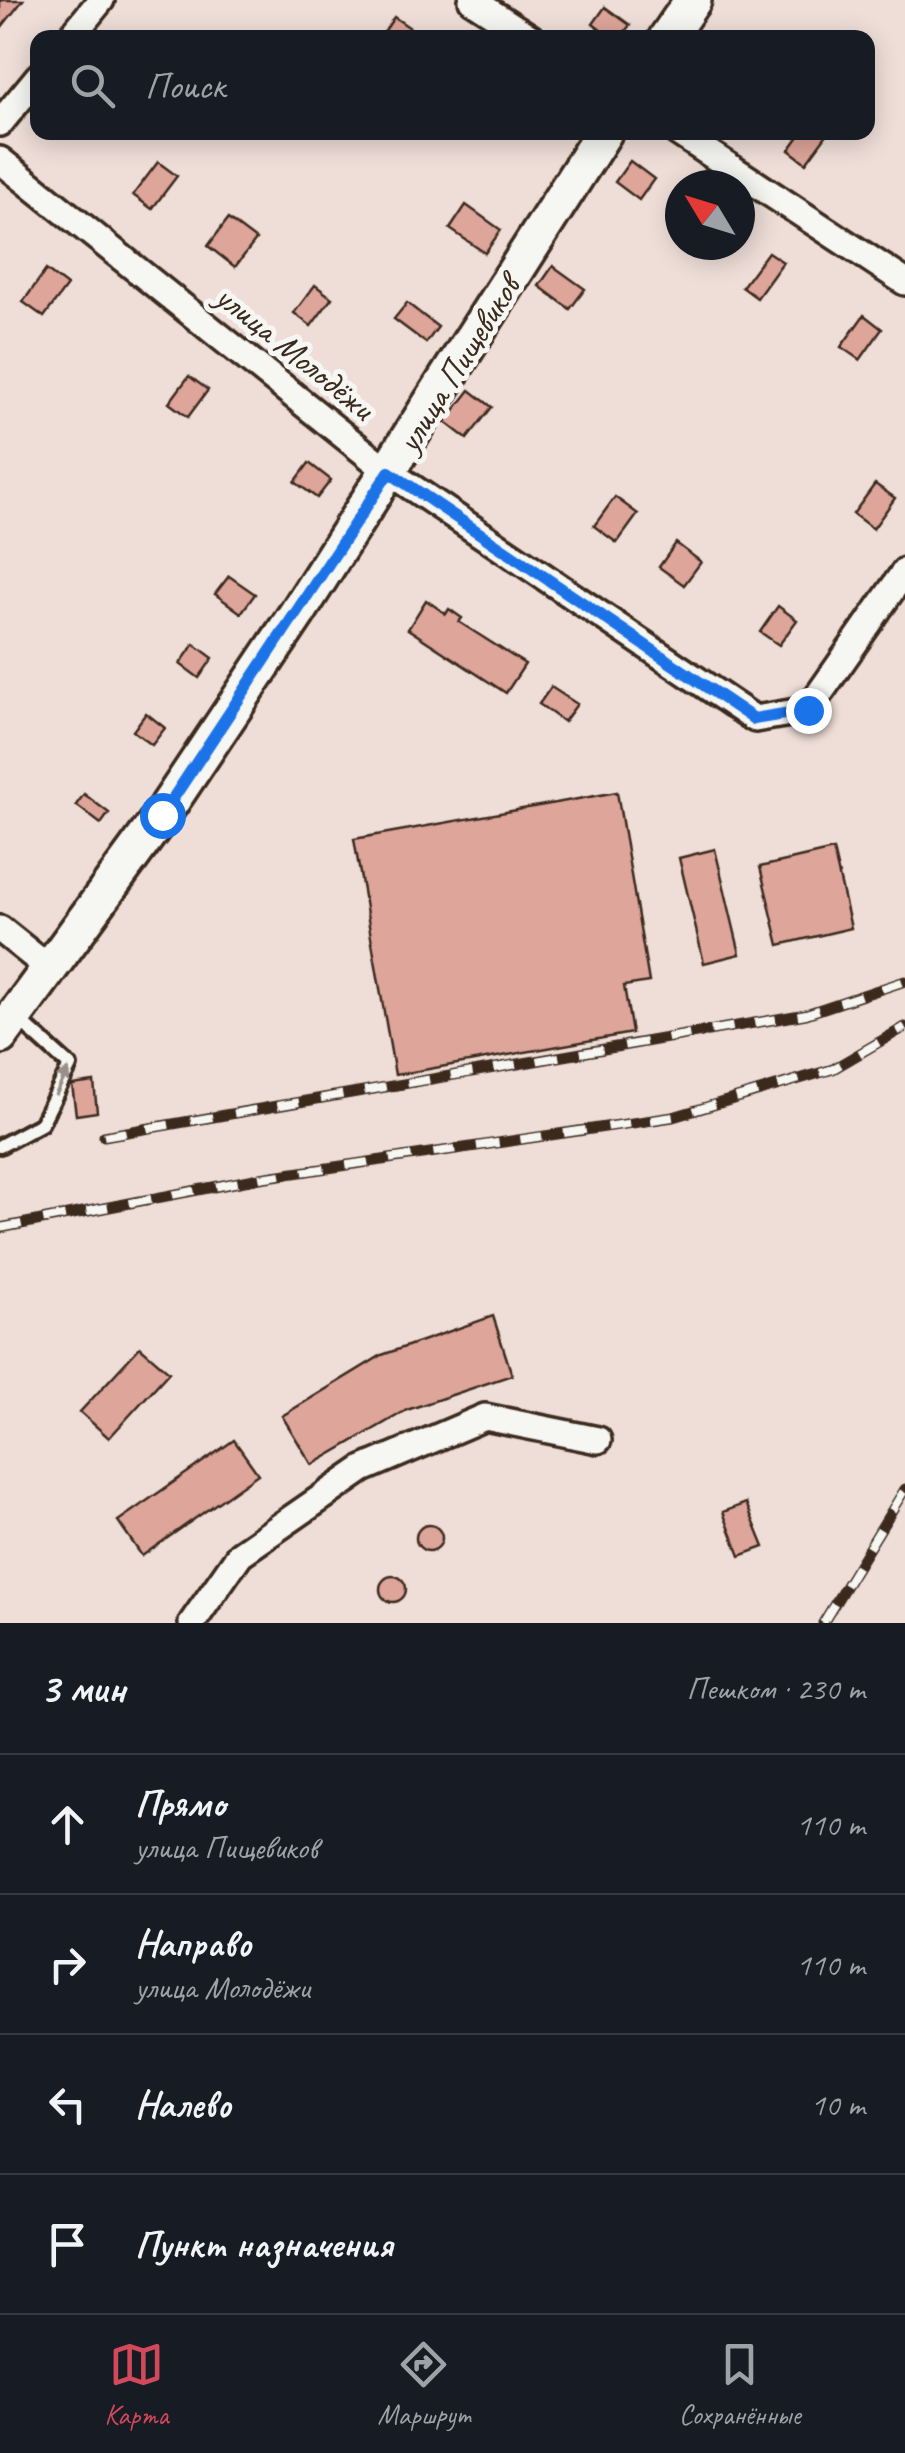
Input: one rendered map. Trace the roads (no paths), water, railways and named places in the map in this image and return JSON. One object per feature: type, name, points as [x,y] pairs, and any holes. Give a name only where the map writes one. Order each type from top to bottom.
[{"type":"main road","points":[[672,30],[693,0]]},
{"type":"main road","name":"улица Пищевиков","points":[[7,1026],[162,815],[389,472],[599,140]]},
{"type":"street","points":[[77,30],[101,0]]},
{"type":"street","points":[[472,0],[518,30]]},
{"type":"street","points":[[0,124],[30,88]]},
{"type":"street","points":[[689,140],[905,282]]},
{"type":"street","name":"улица Молодёжи","points":[[0,160],[389,472],[754,719],[808,710],[905,572]]},
{"type":"street","points":[[0,929],[50,969]]},
{"type":"street","points":[[192,1623],[240,1554],[364,1469],[485,1416],[598,1440]]},
{"type":"lane","points":[[0,1146],[41,1124],[70,1066],[7,1026]]},
{"type":"railway","points":[[104,1136],[806,1014],[905,981]]},
{"type":"railway","points":[[0,1228],[260,1178],[673,1117],[833,1069],[905,1027]]},
{"type":"railway","points":[[823,1623],[905,1489]]}]
